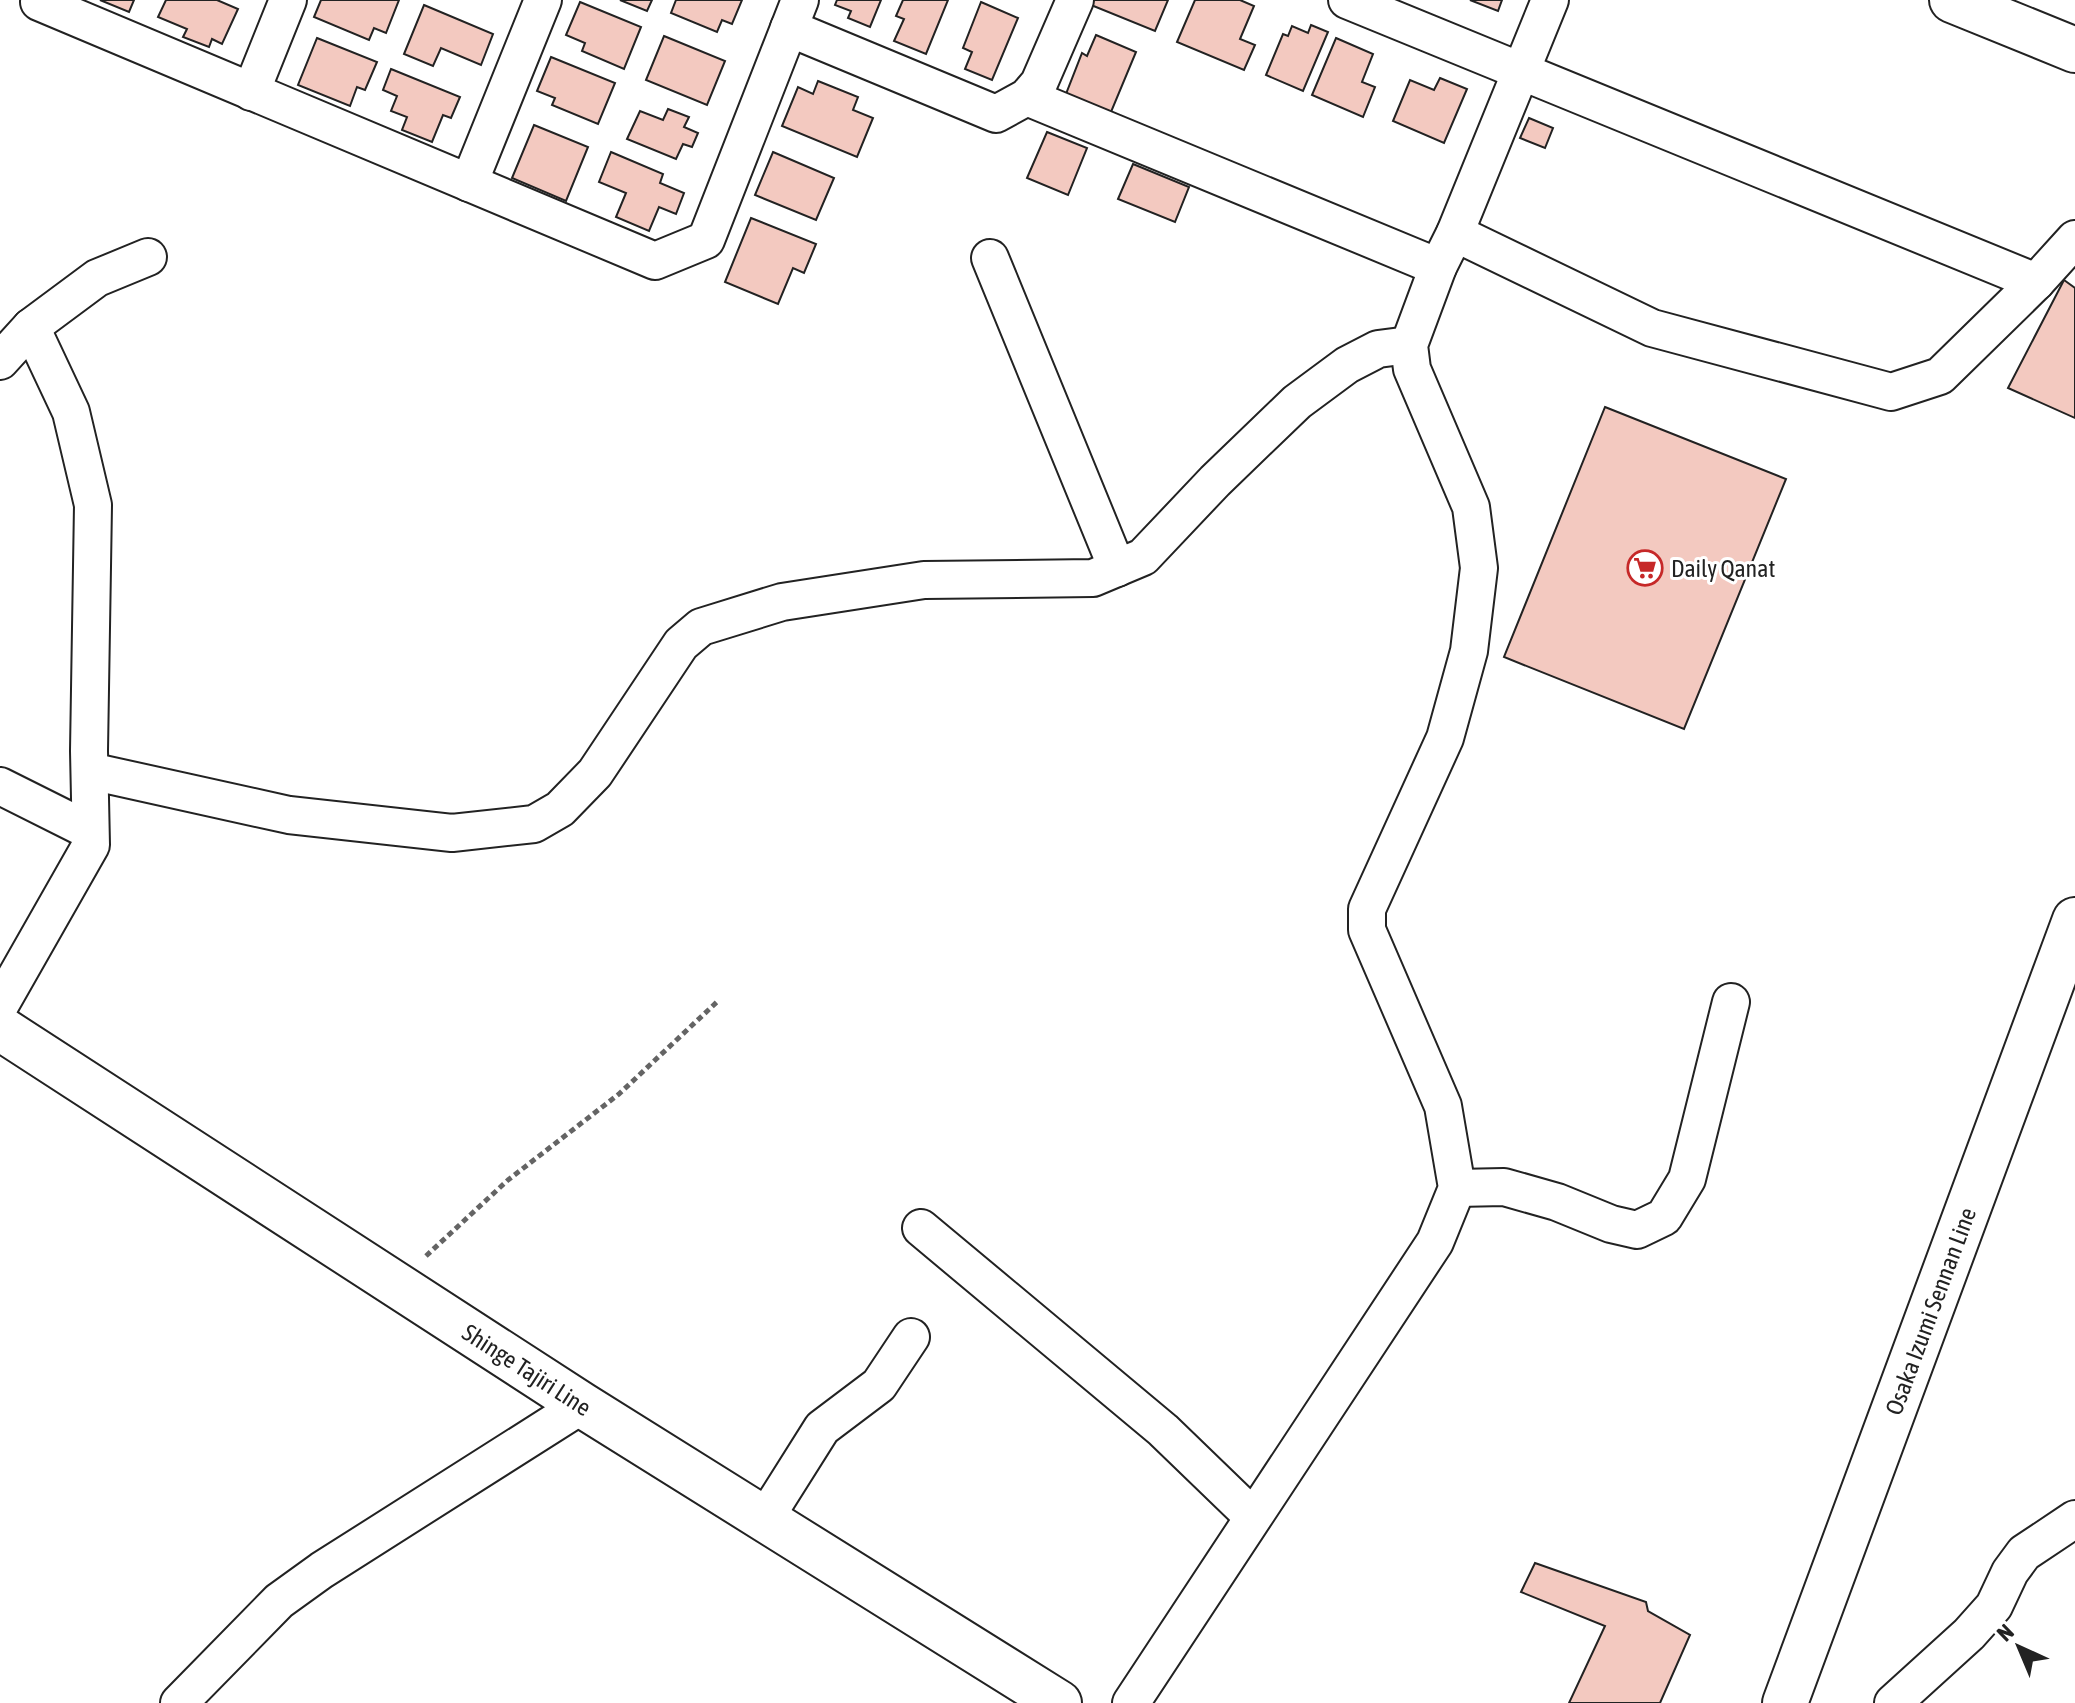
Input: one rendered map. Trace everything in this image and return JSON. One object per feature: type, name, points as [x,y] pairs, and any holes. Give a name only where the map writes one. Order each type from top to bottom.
[{"type":"main road","points":[[1952,0],[2075,50]]},
{"type":"main road","name":"Osaka Izumi Sennan Line","points":[[1785,1703],[2075,920]]},
{"type":"main road","name":"Shinge Tajiri Line","points":[[0,1028],[582,1405],[1059,1703]]},
{"type":"street","points":[[40,0],[655,261],[706,240],[795,14],[996,114],[1027,97],[1039,83],[1075,0]]},
{"type":"street","points":[[251,92],[288,0]]},
{"type":"street","points":[[469,183],[543,0]]},
{"type":"street","points":[[1347,0],[2036,282]]},
{"type":"street","points":[[1131,1703],[1435,1242],[1457,1188],[1443,1106],[1367,930],[1367,909],[1445,738],[1469,651],[1479,568],[1471,507],[1412,369],[1409,345],[1438,267],[1455,233],[1550,0]]},
{"type":"street","points":[[1027,97],[1438,267]]},
{"type":"street","points":[[1455,233],[1652,328],[1891,392],[1940,376],[2036,282],[2075,239]]},
{"type":"street","points":[[0,361],[31,327],[97,278],[148,257]]},
{"type":"street","points":[[990,258],[1117,568]]},
{"type":"street","points":[[0,1005],[91,845],[93,505],[71,412],[31,327]]},
{"type":"street","points":[[90,771],[289,815],[452,833],[534,824],[560,809],[595,773],[681,644],[701,627],[782,602],[924,580],[1093,578],[1143,557],[1215,481],[1297,402],[1347,365],[1378,349],[1409,345]]},
{"type":"street","points":[[0,786],[90,831]]},
{"type":"street","points":[[1457,1188],[1504,1187],[1637,1230],[1664,1217],[1687,1179],[1731,1002]]},
{"type":"street","points":[[921,1228],[1163,1430],[1253,1517]]},
{"type":"street","points":[[764,1520],[822,1428],[879,1385],[911,1337]]},
{"type":"street","points":[[179,1703],[279,1601],[582,1405]]},
{"type":"street","points":[[1893,1703],[1969,1634],[1994,1606],[2010,1572],[2024,1553],[2075,1519]]},
{"type":"path","points":[[396,1284],[508,1180],[619,1094],[719,1000]]},
{"type":"building","points":[[100,0],[134,0],[129,12]]},
{"type":"building","points":[[166,0],[217,0],[238,9],[222,44],[212,39],[209,47],[183,37],[187,29],[158,17]]},
{"type":"building","points":[[321,0],[399,0],[386,33],[374,28],[369,40],[314,17]]},
{"type":"building","points":[[620,0],[652,0],[647,11]]},
{"type":"building","points":[[676,0],[742,0],[732,24],[722,20],[717,32],[671,13]]},
{"type":"building","points":[[837,0],[881,0],[870,27],[848,18],[851,11],[835,5]]},
{"type":"building","points":[[903,0],[948,0],[926,54],[894,41],[904,19],[896,16]]},
{"type":"building","points":[[1094,0],[1168,0],[1155,31],[1091,5]]},
{"type":"building","points":[[1195,0],[1240,0],[1254,6],[1240,39],[1255,45],[1244,70],[1177,42]]},
{"type":"building","points":[[1470,0],[1502,0],[1498,11]]},
{"type":"building","points":[[580,2],[641,27],[624,69],[582,51],[585,43],[566,35]]},
{"type":"building","points":[[981,2],[1018,18],[992,80],[965,69],[972,52],[963,48]]},
{"type":"building","points":[[424,5],[493,34],[481,65],[441,48],[433,66],[404,54]]},
{"type":"building","points":[[1311,25],[1328,32],[1303,91],[1266,75],[1283,34],[1288,36],[1292,26],[1308,33]]},
{"type":"building","points":[[1096,35],[1136,52],[1111,112],[1066,94],[1082,53],[1087,56]]},
{"type":"building","points":[[664,36],[725,61],[707,105],[646,80]]},
{"type":"building","points":[[317,38],[377,62],[365,90],[357,87],[350,106],[298,85]]},
{"type":"building","points":[[1336,38],[1373,54],[1362,82],[1375,87],[1363,117],[1312,95]]},
{"type":"building","points":[[551,57],[615,83],[598,124],[552,105],[555,98],[537,91]]},
{"type":"building","points":[[391,69],[460,97],[451,118],[443,115],[432,142],[402,130],[407,117],[391,111],[397,96],[383,90]]},
{"type":"building","points":[[1440,78],[1467,89],[1444,143],[1393,121],[1410,80],[1434,90]]},
{"type":"building","points":[[818,81],[858,97],[853,110],[873,118],[857,157],[782,126],[798,87],[813,94]]},
{"type":"building","points":[[668,109],[689,117],[684,127],[698,133],[692,147],[683,144],[676,159],[627,139],[640,111],[663,120]]},
{"type":"building","points":[[1529,118],[1553,128],[1545,148],[1520,138]]},
{"type":"building","points":[[534,125],[588,147],[566,201],[512,178]]},
{"type":"building","points":[[1047,132],[1087,148],[1068,195],[1027,178]]},
{"type":"building","points":[[611,152],[663,174],[660,183],[684,193],[676,214],[659,207],[649,231],[616,217],[626,193],[599,182]]},
{"type":"building","points":[[773,152],[834,178],[816,220],[755,195]]},
{"type":"building","points":[[1133,164],[1189,187],[1175,222],[1118,199]]},
{"type":"building","points":[[751,218],[816,244],[804,273],[793,268],[778,304],[725,282]]},
{"type":"building","points":[[2064,280],[2075,288],[2075,418],[2008,388]]},
{"type":"building","name":"Daily Qanat","points":[[1605,407],[1786,479],[1684,729],[1504,657]]},
{"type":"building","points":[[1535,1563],[1646,1602],[1648,1611],[1690,1635],[1660,1703],[1569,1703],[1605,1626],[1521,1592]]},
{"type":"place","name":"Daily Qanat","points":[[1645,568]]}]
